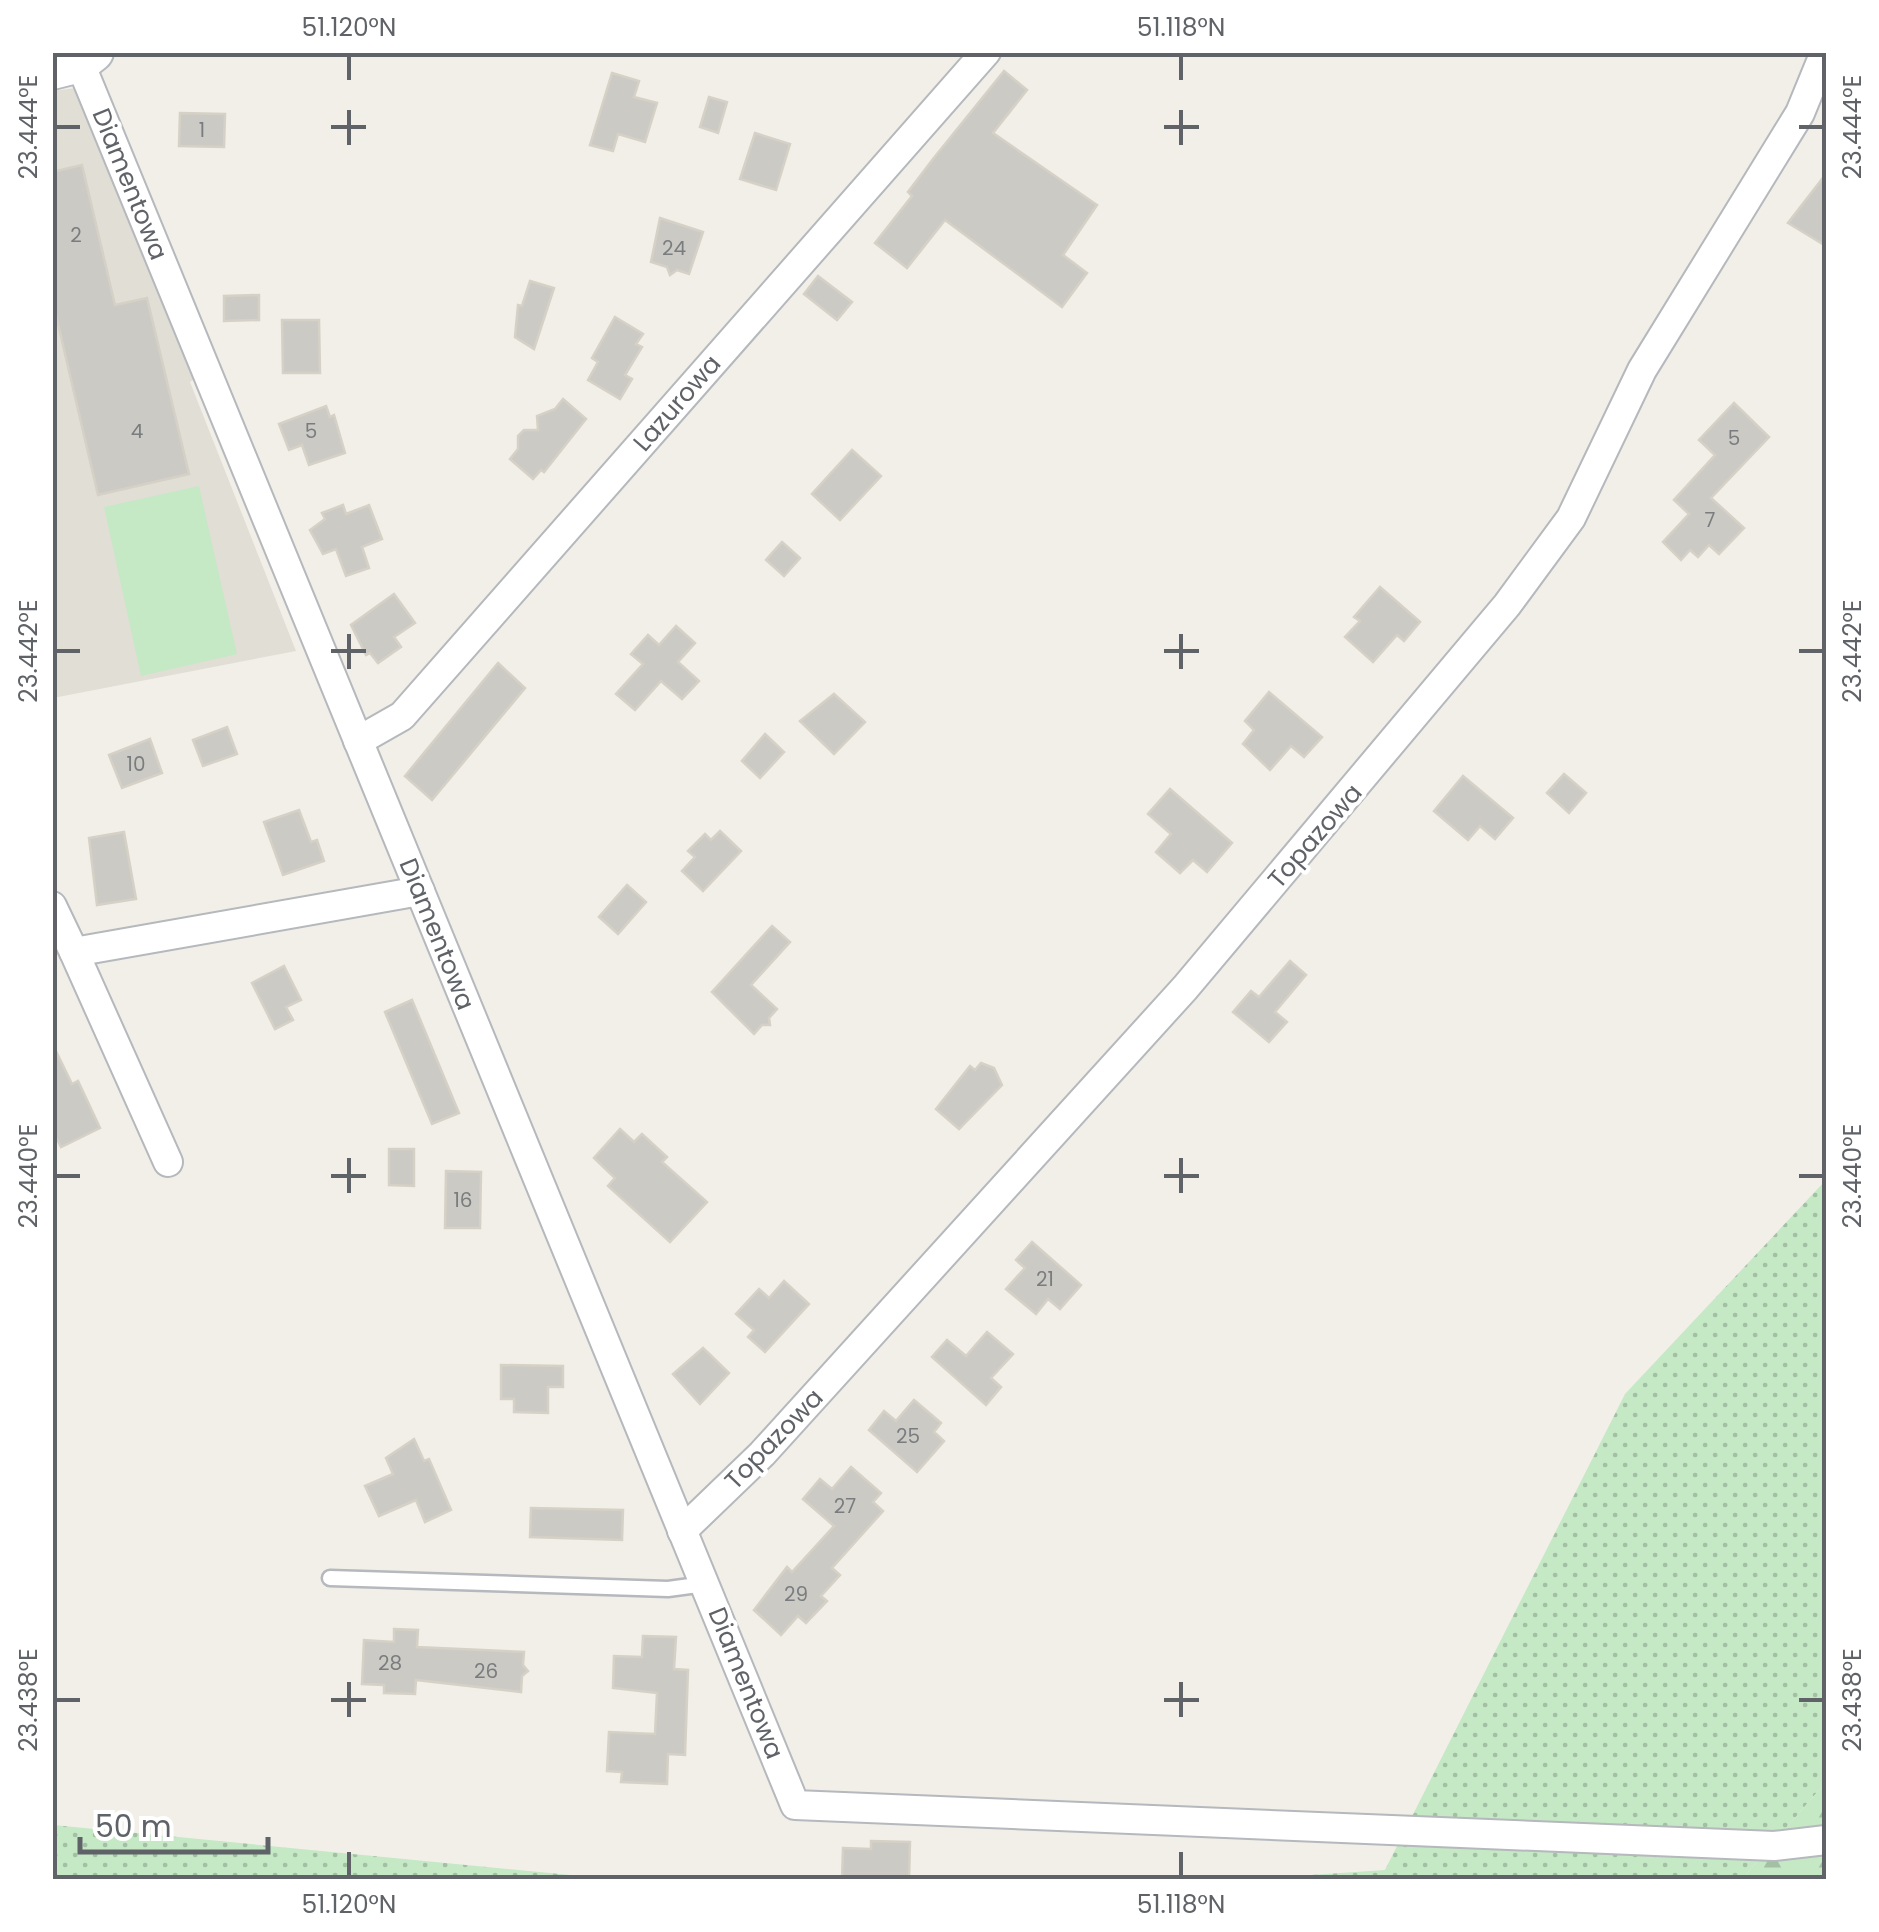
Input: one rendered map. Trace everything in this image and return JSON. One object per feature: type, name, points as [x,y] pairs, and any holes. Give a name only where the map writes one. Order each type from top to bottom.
[{"type":"street","name":"Lazurowa","points":[[358,740],[402,716],[986,52]]},
{"type":"street","name":"Topazowa","points":[[682,1531],[762,1454],[1185,988],[1506,605],[1572,518],[1642,370],[1800,114],[1825,52]]},
{"type":"street","name":"Diamentowa","points":[[76,62],[795,1804],[1774,1846],[1826,1840]]},
{"type":"street","points":[[74,952],[420,891]]},
{"type":"street","points":[[52,906],[168,1162]]},
{"type":"lane","points":[[330,1578],[668,1589],[706,1584]]},
{"type":"shaded area","points":[[77,88],[196,378],[190,382],[296,651],[53,698],[52,91]]},
{"type":"green space","points":[[199,486],[237,654],[141,676],[104,507]]},
{"type":"green space","points":[[1826,1180],[1826,1782],[1742,1879],[1237,1880],[1385,1870],[1625,1394]]},
{"type":"green space","points":[[1826,1782],[1826,1879],[1742,1879]]},
{"type":"green space","points":[[53,1825],[612,1879],[53,1879]]},
{"type":"building","points":[[1004,71],[1027,90],[993,133],[1097,205],[1063,255],[1087,273],[1062,307],[945,220],[907,268],[875,243],[912,196],[908,192]]},
{"type":"building","points":[[612,73],[639,81],[634,97],[657,103],[645,142],[618,134],[613,151],[590,145]]},
{"type":"building","points":[[709,97],[727,102],[718,133],[700,127]]},
{"type":"building","points":[[180,113],[225,114],[224,147],[179,146]]},
{"type":"building","points":[[755,133],[790,144],[776,190],[740,179]]},
{"type":"building","points":[[82,165],[115,305],[147,298],[189,474],[98,495],[52,298],[52,172]]},
{"type":"building","points":[[1826,174],[1826,246],[1788,223]]},
{"type":"building","points":[[660,218],[703,232],[689,274],[677,270],[670,275],[667,267],[651,262]]},
{"type":"building","points":[[818,276],[852,302],[837,320],[804,294]]},
{"type":"building","points":[[530,281],[554,288],[534,349],[515,337],[518,305],[522,306]]},
{"type":"building","points":[[259,295],[259,320],[224,321],[224,296]]},
{"type":"building","points":[[615,317],[643,334],[636,344],[642,347],[625,375],[632,379],[620,399],[588,380],[598,362],[592,358]]},
{"type":"building","points":[[282,320],[319,320],[320,373],[283,373]]},
{"type":"building","points":[[563,399],[586,419],[544,472],[541,470],[533,479],[510,459],[518,449],[518,436],[524,430],[538,430],[537,416],[555,409]]},
{"type":"building","points":[[1734,403],[1769,437],[1711,498],[1744,528],[1719,554],[1709,545],[1698,557],[1690,550],[1681,560],[1663,542],[1689,514],[1674,500],[1715,455],[1699,440]]},
{"type":"building","points":[[326,406],[330,417],[334,415],[345,453],[309,465],[302,445],[289,450],[279,424]]},
{"type":"building","points":[[852,450],[881,476],[840,520],[812,494]]},
{"type":"building","points":[[343,505],[346,514],[369,505],[382,539],[362,547],[369,568],[346,576],[336,549],[323,554],[310,530],[325,519],[322,513]]},
{"type":"building","points":[[782,542],[800,558],[784,576],[766,560]]},
{"type":"building","points":[[1380,587],[1420,622],[1404,641],[1397,635],[1373,662],[1345,637],[1360,621],[1354,617]]},
{"type":"building","points":[[394,594],[415,623],[394,637],[401,647],[378,663],[370,653],[366,655],[351,625]]},
{"type":"building","points":[[676,626],[695,643],[678,662],[699,681],[682,699],[661,681],[635,710],[616,694],[643,664],[631,654],[648,635],[659,645]]},
{"type":"building","points":[[498,663],[525,688],[432,800],[405,776]]},
{"type":"building","points":[[1269,692],[1322,737],[1304,757],[1291,746],[1270,770],[1243,744],[1254,730],[1245,721]]},
{"type":"building","points":[[834,694],[865,722],[834,754],[800,721]]},
{"type":"building","points":[[227,727],[237,754],[203,766],[193,740]]},
{"type":"building","points":[[765,734],[784,752],[760,778],[742,761]]},
{"type":"building","points":[[150,739],[162,773],[122,788],[109,755]]},
{"type":"building","points":[[1564,774],[1586,793],[1569,813],[1547,793]]},
{"type":"building","points":[[1463,776],[1513,818],[1495,839],[1480,826],[1468,840],[1434,811]]},
{"type":"building","points":[[1170,789],[1232,843],[1207,872],[1193,860],[1180,873],[1156,852],[1171,834],[1148,814]]},
{"type":"building","points":[[299,810],[311,842],[317,840],[324,861],[283,875],[264,822]]},
{"type":"building","points":[[720,831],[741,851],[703,891],[682,871],[695,857],[688,851],[705,834],[711,840]]},
{"type":"building","points":[[124,832],[136,899],[97,905],[89,838]]},
{"type":"building","points":[[627,885],[646,902],[618,934],[599,917]]},
{"type":"building","points":[[772,926],[790,942],[751,985],[777,1009],[769,1018],[770,1025],[762,1025],[754,1034],[712,992]]},
{"type":"building","points":[[1290,961],[1306,975],[1275,1012],[1287,1022],[1269,1042],[1233,1012],[1251,991],[1259,997]]},
{"type":"building","points":[[284,966],[301,1000],[286,1007],[293,1020],[275,1029],[252,983]]},
{"type":"building","points":[[412,1000],[459,1113],[432,1124],[385,1012]]},
{"type":"building","points":[[52,1043],[72,1084],[78,1081],[100,1128],[61,1147],[52,1129]]},
{"type":"building","points":[[981,1063],[994,1068],[1002,1085],[959,1129],[936,1109],[970,1066],[975,1070]]},
{"type":"building","points":[[620,1129],[634,1142],[642,1134],[667,1157],[662,1162],[707,1202],[670,1242],[608,1186],[615,1178],[594,1158]]},
{"type":"building","points":[[389,1149],[414,1149],[414,1186],[389,1185]]},
{"type":"building","points":[[446,1171],[481,1172],[480,1228],[445,1228]]},
{"type":"building","points":[[1032,1242],[1081,1285],[1060,1309],[1048,1299],[1036,1314],[1006,1289],[1025,1268],[1016,1260]]},
{"type":"building","points":[[784,1281],[809,1304],[765,1352],[748,1337],[754,1330],[736,1314],[759,1289],[769,1298]]},
{"type":"building","points":[[987,1332],[1013,1354],[991,1378],[1001,1387],[986,1405],[932,1357],[947,1340],[966,1356]]},
{"type":"building","points":[[703,1348],[729,1373],[700,1404],[673,1374]]},
{"type":"building","points":[[501,1365],[563,1366],[563,1387],[548,1387],[548,1413],[514,1412],[514,1399],[501,1399]]},
{"type":"building","points":[[914,1400],[941,1423],[934,1432],[944,1441],[917,1472],[869,1430],[884,1411],[896,1421]]},
{"type":"building","points":[[414,1439],[424,1461],[429,1459],[451,1510],[425,1522],[416,1500],[379,1516],[365,1486],[393,1474],[386,1458]]},
{"type":"building","points":[[851,1467],[881,1493],[873,1502],[883,1511],[832,1568],[840,1575],[821,1596],[827,1601],[806,1623],[798,1616],[781,1635],[754,1610],[787,1567],[792,1572],[834,1526],[803,1499],[820,1479],[832,1489]]},
{"type":"building","points":[[531,1508],[623,1510],[622,1540],[530,1537]]},
{"type":"building","points":[[394,1629],[418,1630],[417,1647],[524,1652],[523,1665],[528,1671],[522,1676],[521,1692],[416,1680],[415,1694],[384,1693],[384,1685],[362,1684],[364,1640],[394,1642]]},
{"type":"building","points":[[643,1636],[676,1637],[674,1669],[688,1670],[685,1755],[668,1754],[667,1784],[621,1782],[622,1772],[607,1771],[609,1732],[655,1734],[657,1693],[613,1688],[614,1656],[642,1657]]},
{"type":"building","points":[[871,1841],[910,1842],[909,1880],[842,1880],[843,1848],[871,1849]]}]
